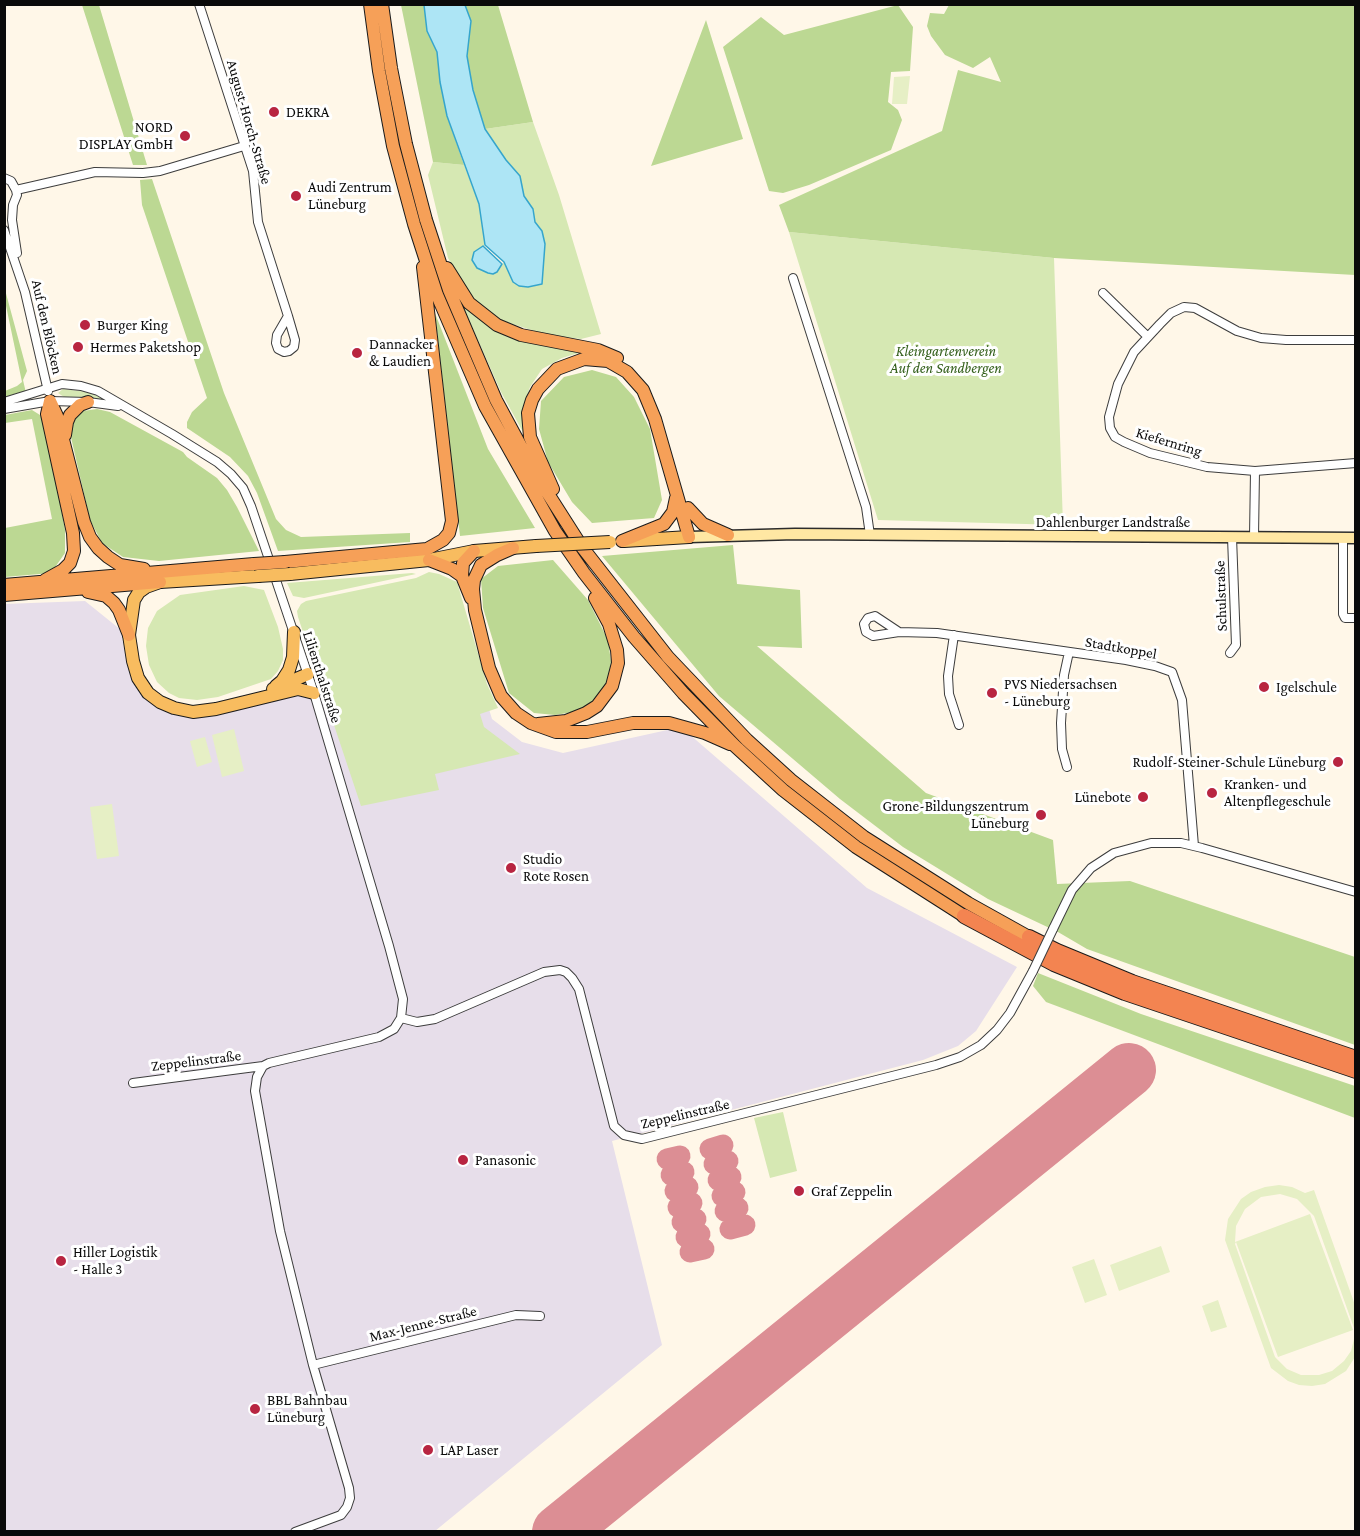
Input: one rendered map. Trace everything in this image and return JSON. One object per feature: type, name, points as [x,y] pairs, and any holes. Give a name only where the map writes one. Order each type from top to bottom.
[{"type":"highway","points":[[370,4],[379,71],[393,146],[430,255],[496,400],[538,478],[569,528],[668,657],[765,756],[819,803],[864,837],[968,903],[1056,951],[1131,982],[1356,1058]]},
{"type":"highway","points":[[382,4],[391,68],[406,144],[430,255],[449,326],[484,406],[555,531],[584,573],[658,665],[735,746],[783,790],[856,847],[964,916],[1054,964],[1125,993],[1356,1071]]},
{"type":"highway","points":[[430,255],[469,303],[497,325],[521,335],[598,350],[622,360],[631,368],[648,388],[654,403],[688,508],[689,537]]},
{"type":"highway","points":[[428,555],[449,533],[452,520],[423,270],[430,255]]},
{"type":"highway","points":[[569,528],[567,518],[534,450],[528,426],[530,406],[537,389],[557,369],[584,359],[608,361],[627,372],[643,390],[650,404],[689,537]]},
{"type":"highway","points":[[50,401],[57,416],[84,522],[98,548],[120,565],[161,577]]},
{"type":"highway","points":[[39,583],[63,570],[70,563],[74,551],[73,533],[46,414],[50,401]]},
{"type":"highway","points":[[64,442],[70,416],[80,405],[88,402]]},
{"type":"highway","points":[[616,542],[664,524],[674,512],[676,491]]},
{"type":"highway","points":[[688,508],[703,524],[731,535]]},
{"type":"highway","points":[[475,610],[473,589],[477,572],[482,565],[496,555],[513,548]]},
{"type":"highway","points":[[474,551],[463,563],[462,576],[475,610],[489,668],[508,705],[531,723],[543,729],[572,733],[633,723],[669,723],[705,733],[735,746]]},
{"type":"highway","points":[[4,585],[256,570],[285,562],[314,558],[428,555],[462,576]]},
{"type":"highway","points":[[531,723],[556,723],[586,713],[605,697],[616,675],[617,657],[614,638],[603,611],[586,583],[584,573]]},
{"type":"highway","points":[[4,595],[161,577]]},
{"type":"highway","points":[[69,589],[96,592],[106,596],[119,610],[129,635]]},
{"type":"main road","name":"Dahlenburger Landstraße","points":[[689,537],[870,535],[1356,538]]},
{"type":"main road","points":[[256,570],[290,574],[428,555],[689,537]]},
{"type":"main road","points":[[161,577],[146,587],[134,600],[129,635],[138,678],[148,693],[174,708],[193,712],[298,690],[314,693]]},
{"type":"main road","points":[[272,690],[289,670],[294,632]]},
{"type":"main road","points":[[244,702],[308,674]]},
{"type":"street","name":"August-Horch-Straße","points":[[199,5],[255,183],[258,222],[288,316]]},
{"type":"street","points":[[4,178],[11,181],[16,190],[95,172],[160,171],[244,146]]},
{"type":"street","name":"Auf den Blöcken","points":[[16,190],[16,200],[12,205],[12,220],[20,273],[50,401]]},
{"type":"street","points":[[4,209],[12,205]]},
{"type":"street","name":"Auf den Blöcken","points":[[4,230],[20,273]]},
{"type":"street","points":[[793,278],[866,507],[870,535]]},
{"type":"street","points":[[1103,293],[1147,336]]},
{"type":"street","name":"Kiefernring","points":[[1356,340],[1261,338],[1237,331],[1195,308],[1184,307],[1171,314],[1147,336],[1134,352],[1118,384],[1109,417],[1110,428],[1115,437],[1150,453],[1184,462],[1255,471],[1356,463]]},
{"type":"street","name":"Lilienthalstraße","points":[[47,387],[62,384],[98,391],[217,462],[243,488],[314,693],[389,945],[402,999],[401,1018]]},
{"type":"street","name":"Auf den Blöcken","points":[[4,402],[47,387]]},
{"type":"street","points":[[4,409],[50,401]]},
{"type":"street","name":"Lilienthalstraße","points":[[50,401],[122,406]]},
{"type":"street","points":[[1254,537],[1255,471]]},
{"type":"street","name":"Schulstraße","points":[[1230,653],[1236,645],[1232,537]]},
{"type":"street","points":[[1343,538],[1343,615],[1345,618],[1356,618]]},
{"type":"street","name":"Stadtkoppel","points":[[899,632],[954,635],[1126,660],[1172,672],[1182,700],[1194,846]]},
{"type":"street","points":[[954,635],[948,676],[949,694],[959,725]]},
{"type":"street","name":"Stadtkoppel","points":[[1067,766],[1062,749],[1061,723],[1064,675],[1069,652]]},
{"type":"street","name":"Zeppelinstraße","points":[[133,1083],[263,1066],[379,1036],[394,1029],[401,1018],[417,1022],[435,1019],[544,972],[560,970],[572,978],[579,989],[614,1126],[624,1135],[642,1139],[960,1057],[981,1045],[1010,1013],[1066,901],[1082,876],[1114,853],[1139,845],[1165,842],[1194,846]]},
{"type":"street","points":[[1194,846],[1356,892]]},
{"type":"street","name":"Zeppelinstraße","points":[[263,1066],[257,1077],[255,1091],[280,1232],[313,1365],[350,1498],[341,1515],[295,1532]]},
{"type":"street","name":"Max-Jenne-Straße","points":[[313,1365],[516,1315],[540,1316]]},
{"type":"shaded area","points":[[85,601],[121,630],[126,661],[137,688],[153,703],[175,715],[215,715],[472,654],[492,719],[522,742],[563,753],[681,727],[867,888],[1017,967],[976,1031],[958,1046],[923,1060],[612,1141],[662,1345],[435,1531],[5,1531],[4,604]]},
{"type":"green space","points":[[82,5],[99,5],[147,165],[133,165]]},
{"type":"green space","points":[[401,5],[424,5],[427,31],[437,52],[447,116],[464,165],[433,162]]},
{"type":"green space","points":[[465,5],[498,5],[533,122],[485,129],[473,90],[467,56],[471,21]]},
{"type":"green space","points":[[898,5],[913,27],[910,71],[891,72],[888,102],[898,110],[902,120],[891,150],[809,185],[783,193],[769,191],[723,47],[761,17],[784,35]]},
{"type":"green space","points":[[949,5],[1355,5],[1355,275],[1054,258],[789,232],[779,205],[942,131],[958,70],[1001,82],[990,57],[973,68],[945,55],[931,36],[927,26],[930,13],[944,14]]},
{"type":"green space","points":[[706,20],[743,139],[651,166]]},
{"type":"green space","points":[[910,76],[907,104],[892,104],[894,77]]},
{"type":"green space","points":[[533,122],[559,195],[601,334],[581,339],[547,335],[500,320],[472,299],[448,258],[428,175],[433,162],[464,165],[479,204],[485,245],[474,252],[477,268],[488,273],[497,272],[504,262],[513,282],[542,231],[535,222],[533,209],[524,196],[520,176],[485,129]]},
{"type":"green space","points":[[152,179],[224,393],[276,519],[286,530],[301,537],[410,533],[410,542],[278,551],[257,493],[248,476],[230,457],[187,428],[192,412],[207,398],[142,205],[140,180]]},
{"type":"green space","name":"Kleingartenverein Auf den Sandbergen","points":[[789,232],[1054,258],[1063,525],[878,520]]},
{"type":"green space","points":[[4,286],[27,371],[23,380],[26,393],[5,399],[5,391],[22,382]]},
{"type":"green space","points":[[461,302],[493,329],[519,341],[582,352],[562,358],[542,369],[530,387],[524,405],[524,434],[501,392]]},
{"type":"green space","points":[[435,313],[488,449],[535,528],[460,536]]},
{"type":"green space","points":[[592,370],[616,377],[634,397],[650,429],[662,500],[654,518],[592,523],[572,502],[548,462],[539,429],[541,401],[564,377]]},
{"type":"green space","points":[[63,389],[88,392],[112,403],[64,397],[58,393]]},
{"type":"green space","points":[[97,409],[110,412],[183,452],[217,478],[237,507],[259,551],[159,561],[123,557],[102,543],[90,520],[70,433],[73,421],[83,411]]},
{"type":"green space","points":[[32,410],[40,415],[46,427],[65,530],[65,553],[51,573],[5,577],[5,528],[52,519],[32,419],[5,423],[5,415]]},
{"type":"green space","points":[[733,545],[737,584],[800,590],[802,648],[757,646],[926,793],[1053,840],[1057,884],[1130,881],[1355,957],[1355,1045],[1087,949],[1058,932],[988,899],[903,847],[840,799],[719,696],[602,556]]},
{"type":"green space","points":[[553,560],[588,600],[608,640],[611,662],[607,682],[594,702],[573,712],[555,715],[534,713],[509,693],[483,608],[481,579],[498,566]]},
{"type":"green space","points":[[429,572],[457,582],[487,684],[498,708],[480,714],[484,727],[520,754],[435,774],[439,790],[361,806],[297,611],[306,601],[416,578]]},
{"type":"green space","points":[[416,574],[304,598],[293,596],[287,583]]},
{"type":"green space","points":[[244,586],[264,590],[278,627],[283,649],[283,660],[278,671],[271,679],[218,697],[197,700],[179,698],[169,693],[157,682],[149,665],[146,646],[148,628],[157,611],[180,595]]},
{"type":"green space","points":[[234,729],[244,771],[222,777],[212,735]]},
{"type":"green space","points":[[205,737],[212,762],[197,767],[190,741]]},
{"type":"green space","points":[[112,804],[119,856],[97,859],[90,807]]},
{"type":"green space","points":[[1038,973],[1141,1014],[1355,1086],[1355,1118],[1046,1002],[1033,986]]},
{"type":"green space","points":[[783,1112],[797,1171],[770,1178],[754,1118]]},
{"type":"green space","points":[[1279,1185],[1292,1187],[1305,1193],[1314,1190],[1355,1305],[1355,1357],[1346,1371],[1325,1384],[1299,1385],[1288,1381],[1271,1368],[1225,1240],[1228,1219],[1241,1199],[1265,1187]],"holes":[[[1280,1194],[1297,1199],[1314,1216],[1354,1328],[1351,1351],[1344,1361],[1332,1371],[1319,1375],[1301,1375],[1287,1369],[1275,1357],[1235,1244],[1236,1242],[1278,1357],[1353,1330],[1310,1214],[1235,1242],[1236,1226],[1245,1209],[1261,1197]]]},
{"type":"green space","points":[[1161,1246],[1170,1272],[1119,1291],[1110,1265]]},
{"type":"green space","points":[[1094,1259],[1107,1295],[1085,1303],[1072,1267]]},
{"type":"green space","points":[[1218,1300],[1227,1327],[1211,1332],[1202,1306]]},
{"type":"water","points":[[424,5],[465,5],[471,21],[467,56],[473,90],[485,129],[520,176],[524,196],[533,209],[535,222],[542,231],[545,244],[542,284],[528,287],[519,286],[513,282],[504,262],[485,245],[479,204],[447,116],[437,52],[427,31]]},
{"type":"water","points":[[483,246],[502,264],[493,274],[477,268],[472,260],[474,252]]},
{"type":"taxiway","points":[[710,1149],[723,1145]]},
{"type":"taxiway","points":[[667,1159],[680,1156]]},
{"type":"taxiway","points":[[714,1164],[728,1161]]},
{"type":"taxiway","points":[[671,1175],[684,1172]]},
{"type":"taxiway","points":[[718,1180],[731,1177]]},
{"type":"taxiway","points":[[675,1191],[688,1187]]},
{"type":"taxiway","points":[[722,1196],[735,1192]]},
{"type":"taxiway","points":[[678,1207],[692,1203]]},
{"type":"taxiway","points":[[725,1211],[738,1208]]},
{"type":"taxiway","points":[[682,1222],[696,1219]]},
{"type":"taxiway","points":[[730,1229],[745,1225]]},
{"type":"taxiway","points":[[686,1237],[700,1234]]},
{"type":"taxiway","points":[[690,1252],[704,1249]]},
{"type":"runway","points":[[559,1532],[1129,1070]]},
{"type":"place","name":"DEKRA","points":[[274,112]]},
{"type":"place","name":"NORD DISPLAY GmbH","points":[[185,136]]},
{"type":"place","name":"Audi Zentrum Lüneburg","points":[[296,196]]},
{"type":"place","name":"Burger King","points":[[85,325]]},
{"type":"place","name":"Hermes Paketshop","points":[[78,347]]},
{"type":"place","name":"Dannacker & Laudien","points":[[357,353]]},
{"type":"place","name":"Igelschule","points":[[1264,687]]},
{"type":"place","name":"PVS Niedersachsen - Lüneburg","points":[[992,693]]},
{"type":"place","name":"Rudolf-Steiner-Schule Lüneburg","points":[[1338,762]]},
{"type":"place","name":"Kranken- und Altenpflegeschule","points":[[1212,793]]},
{"type":"place","name":"Lünebote","points":[[1143,797]]},
{"type":"place","name":"Grone-Bildungszentrum Lüneburg","points":[[1041,815]]},
{"type":"place","name":"Studio Rote Rosen","points":[[511,868]]},
{"type":"place","name":"Panasonic","points":[[463,1160]]},
{"type":"place","name":"Graf Zeppelin","points":[[799,1191]]},
{"type":"place","name":"Hiller Logistik - Halle 3","points":[[61,1261]]},
{"type":"place","name":"BBL Bahnbau Lüneburg","points":[[255,1409]]},
{"type":"place","name":"LAP Laser","points":[[428,1450]]}]
